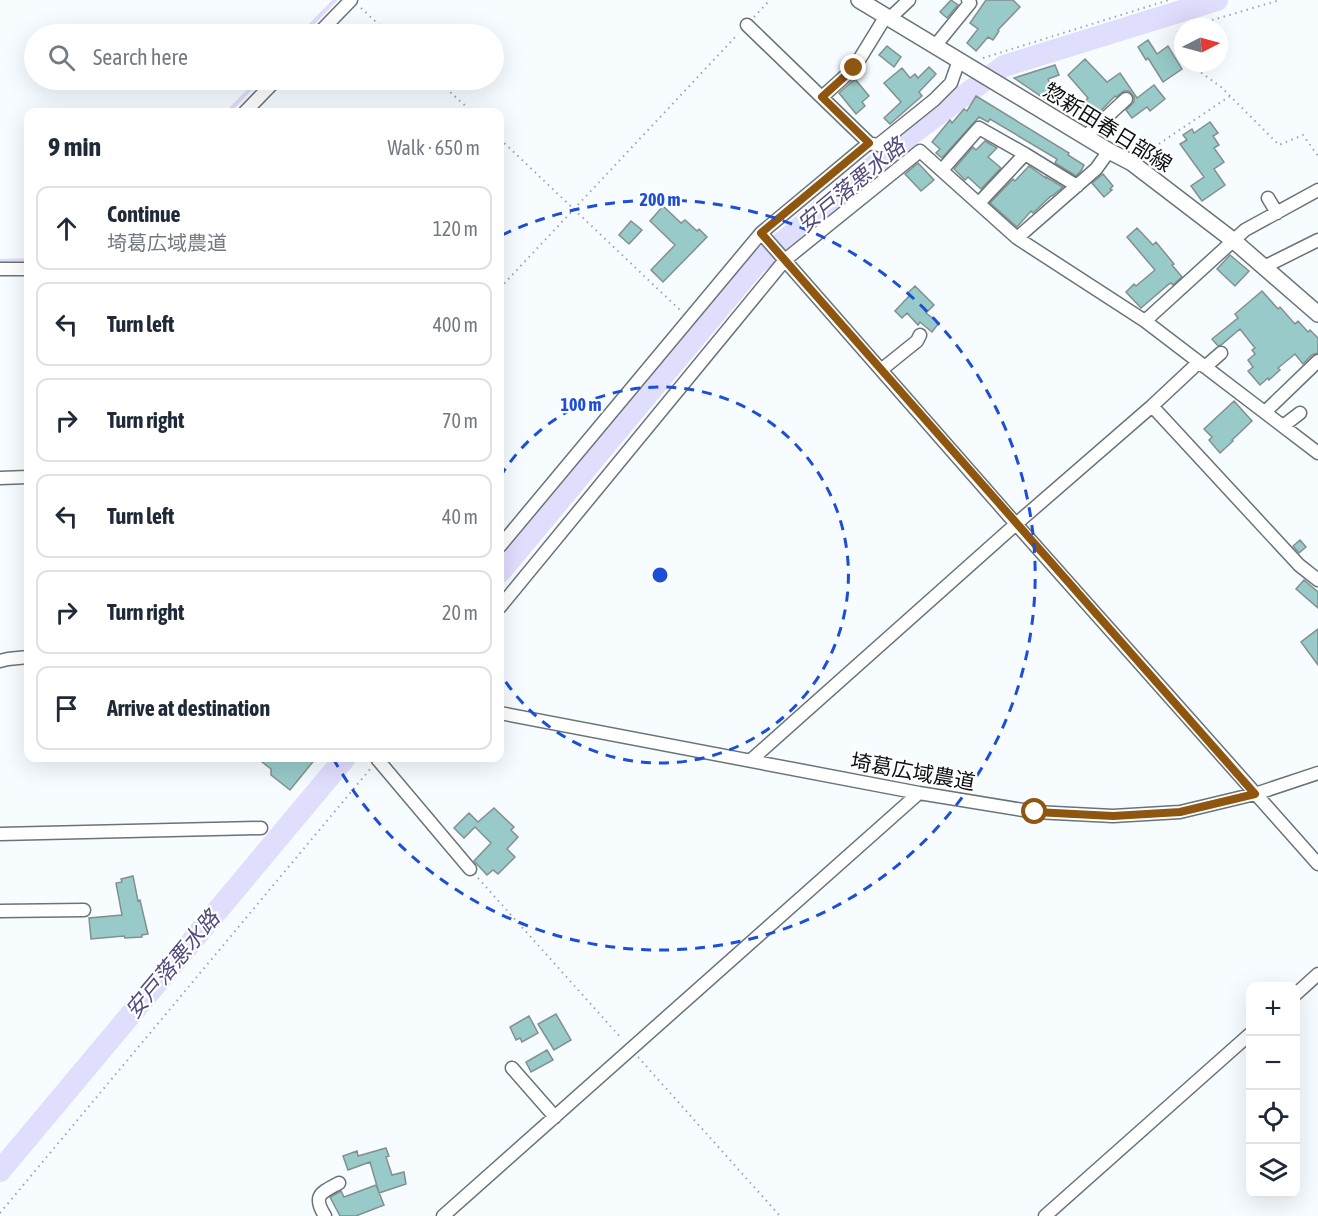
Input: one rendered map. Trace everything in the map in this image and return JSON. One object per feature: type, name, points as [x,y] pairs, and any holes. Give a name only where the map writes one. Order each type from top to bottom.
[{"type":"main road","name":"惣新田春日部線","points":[[859,0],[1132,163],[1314,306]]},
{"type":"street","points":[[822,97],[854,68],[888,17],[909,0]]},
{"type":"street","points":[[935,46],[970,3],[968,0]]},
{"type":"street","points":[[330,24],[356,3]]},
{"type":"street","points":[[747,25],[869,143],[878,146],[934,100],[951,83],[962,62]]},
{"type":"street","points":[[249,108],[266,90]]},
{"type":"street","points":[[1086,136],[1126,99]]},
{"type":"street","points":[[942,170],[979,128],[1077,186]]},
{"type":"street","points":[[504,541],[761,233],[869,143]]},
{"type":"street","points":[[504,602],[785,260],[920,151],[1017,238],[1145,321],[1318,453]]},
{"type":"street","points":[[1017,238],[1096,169],[1109,151]]},
{"type":"street","points":[[979,203],[1025,154]]},
{"type":"street","points":[[1145,321],[1245,230],[1318,190]]},
{"type":"street","points":[[1268,198],[1277,213]]},
{"type":"street","points":[[761,233],[1318,864]]},
{"type":"street","points":[[1264,267],[1318,240]]},
{"type":"street","points":[[0,269],[24,269]]},
{"type":"street","points":[[881,370],[917,341],[920,335]]},
{"type":"street","points":[[751,760],[1152,406],[1202,364],[1221,353]]},
{"type":"street","points":[[1264,412],[1318,361]]},
{"type":"street","points":[[1152,406],[1299,565],[1318,580]]},
{"type":"street","points":[[1283,426],[1300,413]]},
{"type":"street","points":[[0,478],[24,477]]},
{"type":"street","points":[[0,661],[24,657]]},
{"type":"street","name":"埼葛広域農道","points":[[504,714],[919,793],[1035,812],[1113,816],[1180,812],[1255,794],[1318,773]]},
{"type":"street","points":[[382,762],[470,868]]},
{"type":"street","points":[[442,1216],[919,793]]},
{"type":"street","points":[[0,834],[261,828]]},
{"type":"street","points":[[0,911],[84,910]]},
{"type":"street","points":[[1300,990],[1318,974]]},
{"type":"street","points":[[1045,1216],[1249,1036]]},
{"type":"street","points":[[512,1068],[555,1117]]},
{"type":"street","points":[[325,1216],[318,1200],[321,1194],[339,1183]]},
{"type":"path","points":[[504,284],[770,0]]},
{"type":"path","points":[[962,62],[1169,0]]},
{"type":"path","points":[[1219,18],[1280,0]]},
{"type":"path","points":[[356,3],[378,24]]},
{"type":"path","points":[[1200,72],[1230,96],[1279,145],[1303,135],[1318,156]]},
{"type":"path","points":[[448,90],[468,108]]},
{"type":"path","points":[[1132,163],[1230,96]]},
{"type":"path","points":[[504,143],[689,318]]},
{"type":"path","points":[[0,1213],[376,762]]},
{"type":"building","points":[[951,0],[958,5],[947,18],[940,12]]},
{"type":"building","points":[[986,0],[1013,0],[1020,7],[998,30],[993,40],[988,37],[976,51],[967,43],[978,29],[970,23]]},
{"type":"building","points":[[1148,40],[1157,54],[1168,46],[1174,56],[1174,72],[1178,72],[1163,82],[1138,47]]},
{"type":"building","points":[[887,46],[901,57],[894,67],[879,55]]},
{"type":"building","points":[[1085,59],[1107,82],[1120,73],[1137,98],[1154,85],[1165,99],[1150,111],[1147,107],[1132,118],[1126,110],[1134,102],[1134,97],[1129,91],[1124,91],[1115,96],[1094,118],[1081,105],[1088,98],[1068,75]]},
{"type":"building","points":[[1055,65],[1059,75],[1048,79],[1053,92],[1045,99],[1014,78]]},
{"type":"building","points":[[929,67],[936,74],[919,92],[922,96],[890,124],[884,118],[901,102],[884,83],[902,68],[910,78],[915,74],[918,78]]},
{"type":"building","points":[[855,79],[869,96],[862,102],[865,106],[856,114],[839,93]]},
{"type":"building","points":[[976,96],[1069,153],[1068,155],[1084,165],[1081,171],[1076,176],[1055,163],[1057,159],[990,119],[988,122],[979,117],[942,158],[936,153],[940,149],[932,142],[950,120],[952,123],[964,109],[967,111]]},
{"type":"building","points":[[1210,122],[1218,133],[1213,136],[1219,145],[1214,148],[1224,162],[1214,169],[1225,185],[1202,201],[1191,186],[1204,177],[1180,144],[1187,140],[1183,135],[1192,129],[1194,133]]},
{"type":"building","points":[[985,141],[997,148],[988,157],[1001,168],[981,189],[968,177],[965,180],[954,169],[973,147],[976,150]]},
{"type":"building","points":[[918,163],[934,180],[921,191],[905,174]]},
{"type":"building","points":[[1029,166],[1063,187],[1033,213],[1031,211],[1017,227],[990,203]]},
{"type":"building","points":[[1103,174],[1113,186],[1104,197],[1092,183]]},
{"type":"building","points":[[663,206],[681,223],[685,220],[707,237],[663,282],[651,270],[675,245],[650,221]]},
{"type":"building","points":[[631,221],[642,230],[629,244],[619,235]]},
{"type":"building","points":[[1137,228],[1153,245],[1156,242],[1182,277],[1173,285],[1169,284],[1141,308],[1126,292],[1155,270],[1127,237]]},
{"type":"building","points":[[1230,255],[1249,271],[1235,286],[1217,269]]},
{"type":"building","points":[[915,286],[934,305],[926,313],[939,323],[932,332],[920,322],[918,325],[907,313],[902,318],[895,311]]},
{"type":"building","points":[[1262,291],[1295,324],[1298,321],[1308,332],[1310,330],[1318,338],[1318,353],[1312,355],[1303,364],[1295,354],[1278,368],[1280,370],[1269,380],[1268,378],[1260,385],[1248,371],[1253,367],[1248,360],[1255,354],[1252,350],[1255,348],[1240,329],[1221,345],[1218,346],[1212,339],[1238,318],[1235,314]]},
{"type":"building","points":[[1234,401],[1252,421],[1220,453],[1209,440],[1212,437],[1204,429]]},
{"type":"building","points":[[1300,540],[1306,547],[1299,553],[1293,546]]},
{"type":"building","points":[[1304,580],[1318,592],[1318,608],[1296,589]]},
{"type":"building","points":[[1318,629],[1318,665],[1301,642]]},
{"type":"building","points":[[262,762],[313,762],[290,790],[271,775],[271,769]]},
{"type":"building","points":[[494,808],[514,827],[511,830],[518,837],[507,849],[515,857],[498,874],[493,870],[487,875],[474,861],[491,843],[475,827],[464,838],[454,828],[469,813],[478,822]]},
{"type":"building","points":[[133,876],[148,934],[142,937],[91,939],[89,918],[122,915],[116,883]]},
{"type":"building","points":[[556,1014],[571,1040],[554,1050],[538,1024]]},
{"type":"building","points":[[529,1016],[538,1033],[522,1042],[520,1038],[516,1040],[510,1027]]},
{"type":"building","points":[[547,1050],[553,1060],[531,1072],[526,1062]]},
{"type":"building","points":[[386,1148],[389,1156],[386,1157],[392,1175],[404,1172],[406,1184],[379,1193],[370,1162],[348,1170],[343,1156],[357,1151],[358,1156]]},
{"type":"building","points":[[376,1185],[384,1205],[356,1216],[340,1216],[330,1197],[341,1191],[344,1197]]},
{"type":"waterway","points":[[312,24],[335,0]]},
{"type":"waterway","name":"安戸落悪水路","points":[[504,567],[756,264],[913,133],[1004,66],[1217,0]]},
{"type":"waterway","points":[[232,108],[249,90]]},
{"type":"waterway","points":[[0,261],[24,260]]},
{"type":"waterway","name":"安戸落悪水路","points":[[0,1171],[342,762]]},
{"type":"route","points":[[854,68],[822,97],[869,143],[761,233],[1255,794],[1180,812],[1113,816],[1035,812]]}]
